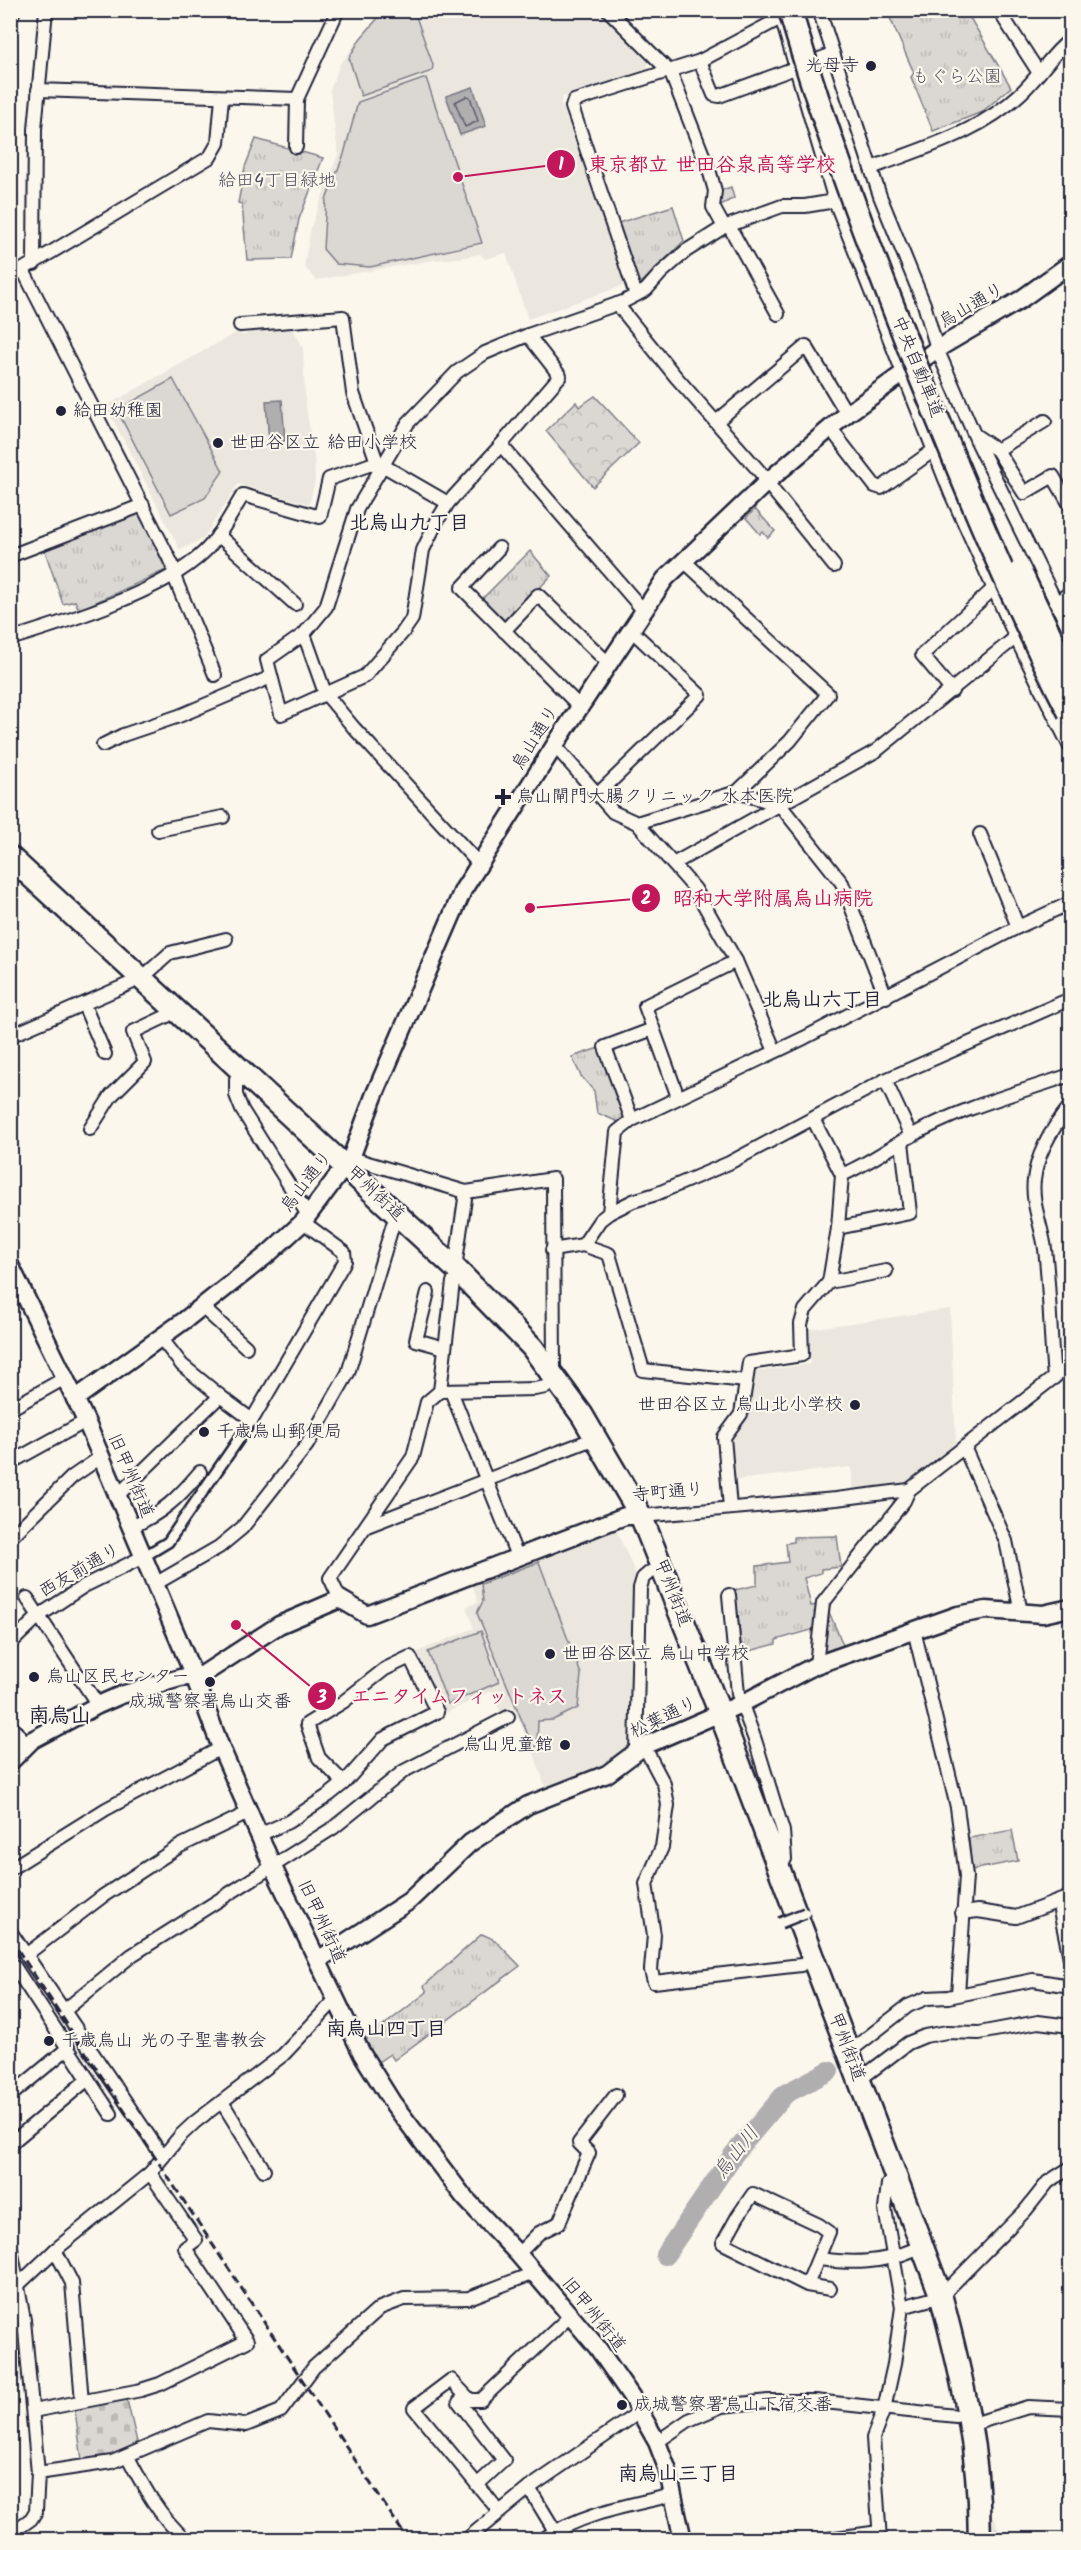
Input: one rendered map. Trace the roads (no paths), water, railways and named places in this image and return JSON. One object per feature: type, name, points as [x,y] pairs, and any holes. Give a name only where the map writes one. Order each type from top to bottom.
[{"type":"highway","name":"中央自動車道","points":[[806,10],[844,129],[915,323],[987,499],[1071,678]]},
{"type":"highway","name":"中央自動車道","points":[[783,13],[902,329],[971,501],[1032,638],[1071,713]]},
{"type":"highway","name":"甲州街道","points":[[10,857],[136,981],[167,1016],[236,1079],[345,1165],[393,1224],[454,1275]]},
{"type":"highway","name":"甲州街道","points":[[10,873],[345,1165],[454,1275],[525,1356],[582,1415],[633,1516],[779,1870],[849,2052],[936,2298],[963,2420],[975,2462],[979,2540]]},
{"type":"highway","name":"甲州街道","points":[[550,1382],[585,1442],[633,1516],[650,1572],[714,1716],[801,1965],[888,2184],[904,2254],[936,2298]]},
{"type":"highway","name":"甲州街道","points":[[963,2420],[968,2540]]},
{"type":"street","points":[[46,10],[38,90],[28,267],[175,573],[176,581],[214,675]]},
{"type":"street","points":[[296,147],[297,99],[338,10]]},
{"type":"street","points":[[608,10],[668,70],[710,173],[715,191],[713,207],[727,226],[778,314]]},
{"type":"street","points":[[819,10],[880,196],[924,304],[937,349],[976,438],[1071,631]]},
{"type":"street","points":[[1012,10],[1003,17],[1040,73]]},
{"type":"street","points":[[636,295],[572,107],[574,101],[700,61],[783,13],[795,67],[835,201],[934,450],[993,589],[1071,747]]},
{"type":"street","points":[[871,168],[984,122],[1020,94],[1057,50],[1071,40]]},
{"type":"street","points":[[700,61],[714,95],[719,96],[833,54]]},
{"type":"street","points":[[38,90],[297,99]]},
{"type":"street","points":[[10,277],[210,157],[218,143],[222,97]]},
{"type":"street","points":[[528,335],[560,376],[448,503],[423,550],[412,619],[365,676],[281,714],[267,660],[304,634],[326,607],[357,509],[379,463],[408,423],[457,372],[485,353],[528,335],[617,304],[646,290],[686,251],[727,226],[782,206],[805,206],[835,201]]},
{"type":"street","name":"烏山通り","points":[[75,1399],[161,1338],[268,1254],[306,1218],[345,1165],[452,910],[608,663],[665,579],[768,481],[848,414],[937,349],[1020,300],[1071,264]]},
{"type":"street","points":[[617,304],[768,481],[834,566]]},
{"type":"street","points":[[240,325],[343,317],[353,393],[379,463],[448,503]]},
{"type":"street","points":[[716,422],[806,346],[848,414]]},
{"type":"street","points":[[997,450],[1045,421]]},
{"type":"street","points":[[830,428],[875,486],[881,488],[934,450]]},
{"type":"street","points":[[976,438],[997,450],[1024,492],[1053,476],[1071,505]]},
{"type":"street","points":[[501,445],[643,610]]},
{"type":"street","points":[[10,639],[130,597],[175,573],[203,554],[245,494],[320,517],[329,479],[379,463]]},
{"type":"street","points":[[10,556],[142,505]]},
{"type":"street","points":[[218,535],[295,604]]},
{"type":"street","points":[[499,548],[462,588],[580,707]]},
{"type":"street","points":[[637,823],[737,792],[790,741],[828,694],[683,560]]},
{"type":"street","points":[[952,691],[922,656],[993,589]]},
{"type":"street","points":[[673,864],[876,751],[1071,592]]},
{"type":"street","points":[[504,631],[538,595],[608,663]]},
{"type":"street","points":[[598,794],[700,695],[630,629]]},
{"type":"street","points":[[304,634],[325,693],[354,728],[479,864]]},
{"type":"street","points":[[103,745],[271,677]]},
{"type":"street","points":[[555,746],[614,812],[637,823],[695,889],[736,961],[775,1051]]},
{"type":"street","points":[[737,792],[780,805],[842,883],[886,997]]},
{"type":"street","points":[[158,830],[223,817]]},
{"type":"street","points":[[980,834],[1018,927]]},
{"type":"street","points":[[609,1213],[617,1132],[632,1120],[886,997],[1018,927],[1071,903]]},
{"type":"street","points":[[10,1036],[136,981],[170,953],[226,939]]},
{"type":"street","points":[[678,1097],[645,1006],[736,961]]},
{"type":"street","points":[[583,1245],[600,1220],[609,1213],[633,1201],[656,1194],[729,1163],[885,1080],[1047,1007],[1071,999]]},
{"type":"street","points":[[84,1005],[105,1054]]},
{"type":"street","points":[[90,1129],[111,1096],[145,1062],[133,1032],[167,1016]]},
{"type":"street","points":[[632,1120],[605,1047],[653,1029]]},
{"type":"street","points":[[842,1175],[868,1164],[906,1139],[961,1113],[1071,1075]]},
{"type":"street","points":[[143,1557],[168,1542],[252,1420],[345,1261],[344,1252],[306,1218],[242,1110],[236,1095],[236,1079]]},
{"type":"street","points":[[838,1228],[910,1214],[906,1139],[885,1080]]},
{"type":"street","points":[[1054,1378],[1044,1247],[1035,1206],[1034,1181],[1041,1151],[1057,1122],[1071,1106]]},
{"type":"street","points":[[730,1508],[723,1437],[741,1414],[748,1363],[802,1355],[801,1324],[805,1310],[829,1282],[838,1228],[842,1175],[813,1119]]},
{"type":"street","points":[[10,1762],[32,1740],[98,1705],[121,1695],[202,1675],[279,1625],[340,1599],[330,1578],[413,1456],[427,1402],[446,1391],[535,1389],[550,1382],[552,1179],[466,1192],[345,1165]]},
{"type":"street","points":[[466,1192],[445,1348],[446,1391],[517,1556]]},
{"type":"street","points":[[155,1584],[219,1546],[242,1528],[307,1445],[348,1373],[393,1224]]},
{"type":"street","points":[[552,1250],[583,1245],[609,1254],[643,1370],[746,1381]]},
{"type":"street","name":"旧甲州街道","points":[[10,1265],[86,1421],[194,1676],[221,1748],[273,1867],[362,2054],[392,2102],[464,2198],[518,2254],[597,2347],[641,2411],[667,2468],[683,2540]]},
{"type":"street","points":[[829,1282],[886,1271]]},
{"type":"street","points":[[428,1292],[416,1340],[445,1348]]},
{"type":"street","points":[[202,1307],[246,1347]]},
{"type":"street","points":[[161,1338],[182,1365],[252,1420]]},
{"type":"street","points":[[816,1665],[823,1602],[904,1501],[909,1490],[1071,1365]]},
{"type":"street","points":[[10,1409],[65,1378]]},
{"type":"street","points":[[117,1495],[220,1396]]},
{"type":"street","points":[[10,1463],[86,1421]]},
{"type":"street","points":[[366,1527],[585,1442]]},
{"type":"street","points":[[964,1448],[1006,1541],[1021,1612]]},
{"type":"street","points":[[10,1538],[72,1477],[101,1456]]},
{"type":"street","points":[[131,1527],[155,1516],[177,1499],[200,1472]]},
{"type":"street","name":"寺町通り","points":[[340,1599],[367,1614],[517,1556],[633,1516],[836,1499],[909,1490]]},
{"type":"street","name":"西友前通り","points":[[10,1644],[40,1615],[84,1586],[143,1557]]},
{"type":"street","points":[[650,1572],[643,1578],[640,1588],[640,1749],[664,1784],[668,1805],[662,1847],[646,1884],[654,1935],[651,1970],[654,1982],[801,1965]]},
{"type":"street","points":[[729,1595],[735,1673],[741,1704],[759,1750],[783,1831],[785,1859],[779,1870]]},
{"type":"street","points":[[27,1598],[98,1705]]},
{"type":"street","name":"松葉通り","points":[[318,1960],[409,1901],[470,1843],[528,1805],[606,1774],[640,1749],[741,1704],[816,1665],[967,1613],[986,1610],[1043,1614],[1070,1610]]},
{"type":"street","points":[[914,1630],[957,1807],[966,1876],[958,1994]]},
{"type":"street","points":[[259,1835],[288,1822],[344,1783],[383,1739],[437,1712],[410,1656],[385,1669],[343,1702],[307,1724],[319,1758],[344,1783]]},
{"type":"street","points":[[65,2010],[132,1955],[333,1828],[404,1771],[508,1717]]},
{"type":"street","points":[[10,1724],[22,1736],[10,1750]]},
{"type":"street","points":[[10,1869],[106,1809],[221,1748]]},
{"type":"street","points":[[27,1954],[103,1896],[180,1846],[250,1812]]},
{"type":"street","points":[[962,1913],[978,1911],[1016,1917],[1071,1897]]},
{"type":"street","points":[[1060,1911],[1071,1958]]},
{"type":"street","points":[[780,1923],[806,1913]]},
{"type":"street","points":[[10,1931],[163,2157]]},
{"type":"street","points":[[10,1969],[14,1966],[111,2114]]},
{"type":"street","points":[[849,2052],[908,2006],[927,1998],[1033,1980],[1071,1986]]},
{"type":"street","points":[[15,2287],[55,2250],[150,2173],[195,2122],[283,2055],[336,1999]]},
{"type":"street","points":[[859,2080],[908,2043],[925,2036],[947,2032],[979,2033],[1038,2022],[1071,2026]]},
{"type":"street","points":[[10,2097],[68,2048]]},
{"type":"street","points":[[10,2144],[88,2079]]},
{"type":"street","points":[[518,2254],[538,2233],[559,2223],[590,2153],[579,2143],[616,2095]]},
{"type":"street","points":[[222,2102],[264,2170]]},
{"type":"street","points":[[902,2307],[936,2298],[1025,2211],[1048,2182],[1071,2168]]},
{"type":"street","points":[[33,2411],[141,2390],[160,2384],[247,2341],[185,2248],[196,2240],[150,2173]]},
{"type":"street","points":[[807,2285],[820,2259],[829,2232],[753,2194],[723,2243],[807,2285],[830,2289]]},
{"type":"street","points":[[10,2243],[33,2411],[38,2473],[36,2511],[32,2518],[10,2534]]},
{"type":"street","points":[[55,2250],[72,2283],[82,2401]]},
{"type":"street","points":[[820,2259],[849,2263],[904,2254],[902,2307],[894,2364],[884,2409],[873,2438],[880,2509],[880,2536],[821,2540]]},
{"type":"street","points":[[38,2473],[112,2462],[208,2421],[246,2425],[281,2411],[314,2367],[339,2342],[386,2305],[404,2300],[469,2298],[534,2273]]},
{"type":"street","points":[[499,2511],[414,2408],[451,2380],[470,2400],[481,2400],[570,2316]]},
{"type":"street","points":[[466,2397],[459,2402],[504,2460],[477,2485]]},
{"type":"street","points":[[657,2442],[689,2420],[722,2406],[768,2401],[815,2401],[963,2420],[1028,2407],[1071,2409]]},
{"type":"street","points":[[466,2540],[529,2488],[641,2411]]},
{"type":"street","points":[[128,2457],[151,2501],[173,2529],[186,2540]]},
{"type":"street","points":[[529,2488],[555,2531]]},
{"type":"street","points":[[542,2540],[555,2531],[623,2507],[673,2495]]},
{"type":"water","points":[[473,87],[486,126],[460,135],[446,96]]},
{"type":"water","points":[[282,400],[285,441],[269,442],[266,401]]},
{"type":"waterway","name":"烏山川","points":[[665,2255],[734,2154],[785,2094],[829,2071]]},
{"type":"railway","points":[[10,1938],[408,2540]]},
{"type":"place","name":"光母寺","points":[[871,66]]},
{"type":"place","name":"東京都立 世田谷泉高等学校","points":[[458,177]]},
{"type":"place","name":"給田幼稚園","points":[[61,411]]},
{"type":"place","name":"世田谷区立 給田小学校","points":[[218,443]]},
{"type":"place","name":"烏山閘門大腸クリニック 水本医院","points":[[503,797]]},
{"type":"place","name":"昭和大学附属烏山病院","points":[[530,908]]},
{"type":"place","name":"世田谷区立 烏山北小学校","points":[[855,1405]]},
{"type":"place","name":"千歳烏山郵便局","points":[[204,1432]]},
{"type":"place","name":"エニタイムフィットネス","points":[[236,1625]]},
{"type":"place","name":"世田谷区立 烏山中学校","points":[[550,1654]]},
{"type":"place","name":"烏山区民センター","points":[[34,1677]]},
{"type":"place","name":"成城警察署烏山交番","points":[[210,1682]]},
{"type":"place","name":"烏山児童館","points":[[565,1745]]},
{"type":"place","name":"千歳烏山 光の子聖書教会","points":[[49,2041]]},
{"type":"place","name":"成城警察署烏山下宿交番","points":[[622,2405]]},
{"type":"district","name":"北烏山九丁目","points":[[409,524]]},
{"type":"district","name":"北烏山六丁目","points":[[822,1001]]},
{"type":"district","name":"南烏山","points":[[60,1716]]},
{"type":"district","name":"南烏山四丁目","points":[[386,2030]]},
{"type":"district","name":"南烏山三丁目","points":[[678,2475]]},
{"type":"park label","name":"もぐら公園","points":[[957,77]]},
{"type":"park label","name":"給田4丁目緑地","points":[[277,181]]}]
